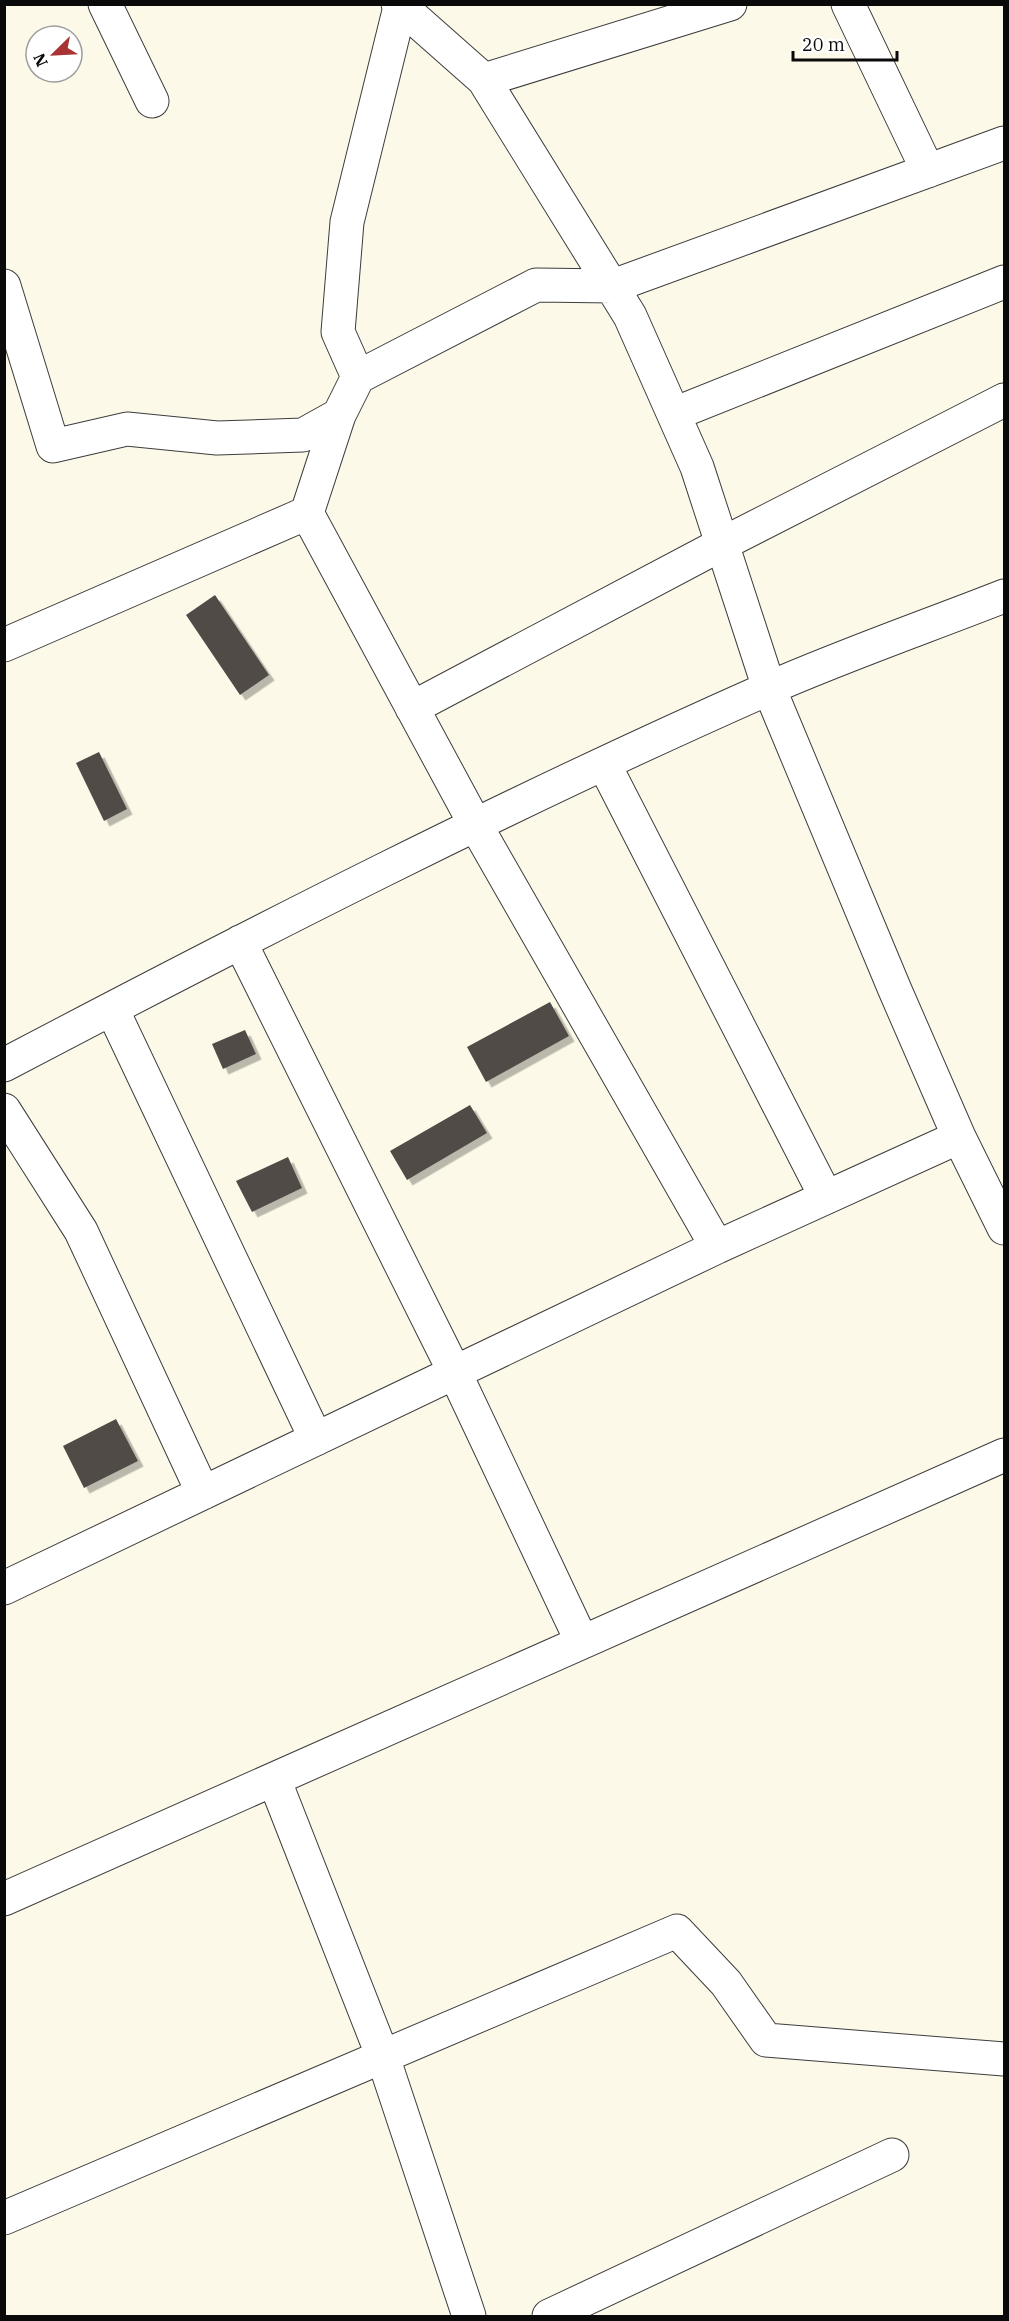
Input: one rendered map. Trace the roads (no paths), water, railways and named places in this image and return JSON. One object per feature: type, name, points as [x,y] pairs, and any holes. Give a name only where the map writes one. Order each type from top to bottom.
[{"type":"street","points":[[105,4],[152,101]]},
{"type":"street","points":[[484,80],[730,4]]},
{"type":"street","points":[[848,4],[928,171]]},
{"type":"street","points":[[358,376],[338,332],[347,222],[399,6],[484,80],[630,316],[697,466],[769,688],[890,979],[959,1137],[1005,1228]]},
{"type":"street","points":[[717,1247],[475,824],[307,513],[339,415],[358,376],[536,285],[613,286],[1005,143]]},
{"type":"street","points":[[674,414],[1005,282]]},
{"type":"street","points":[[4,285],[53,446],[127,429],[217,438],[303,435],[339,415]]},
{"type":"street","points":[[412,708],[722,544],[1005,400]]},
{"type":"street","points":[[4,645],[307,513]]},
{"type":"street","points":[[4,1065],[240,942],[475,824],[769,688],[1005,596]]},
{"type":"street","points":[[604,764],[826,1197]]},
{"type":"street","points":[[240,942],[455,1373],[582,1642]]},
{"type":"street","points":[[112,1009],[316,1439]]},
{"type":"street","points":[[4,1110],[81,1231],[203,1493]]},
{"type":"street","points":[[4,1588],[717,1247],[959,1137]]},
{"type":"street","points":[[4,1899],[1005,1455]]},
{"type":"street","points":[[274,1779],[383,2057],[469,2316]]},
{"type":"street","points":[[4,2218],[677,1931],[726,1983],[766,2040],[1005,2060]]},
{"type":"street","points":[[549,2316],[892,2155]]}]
